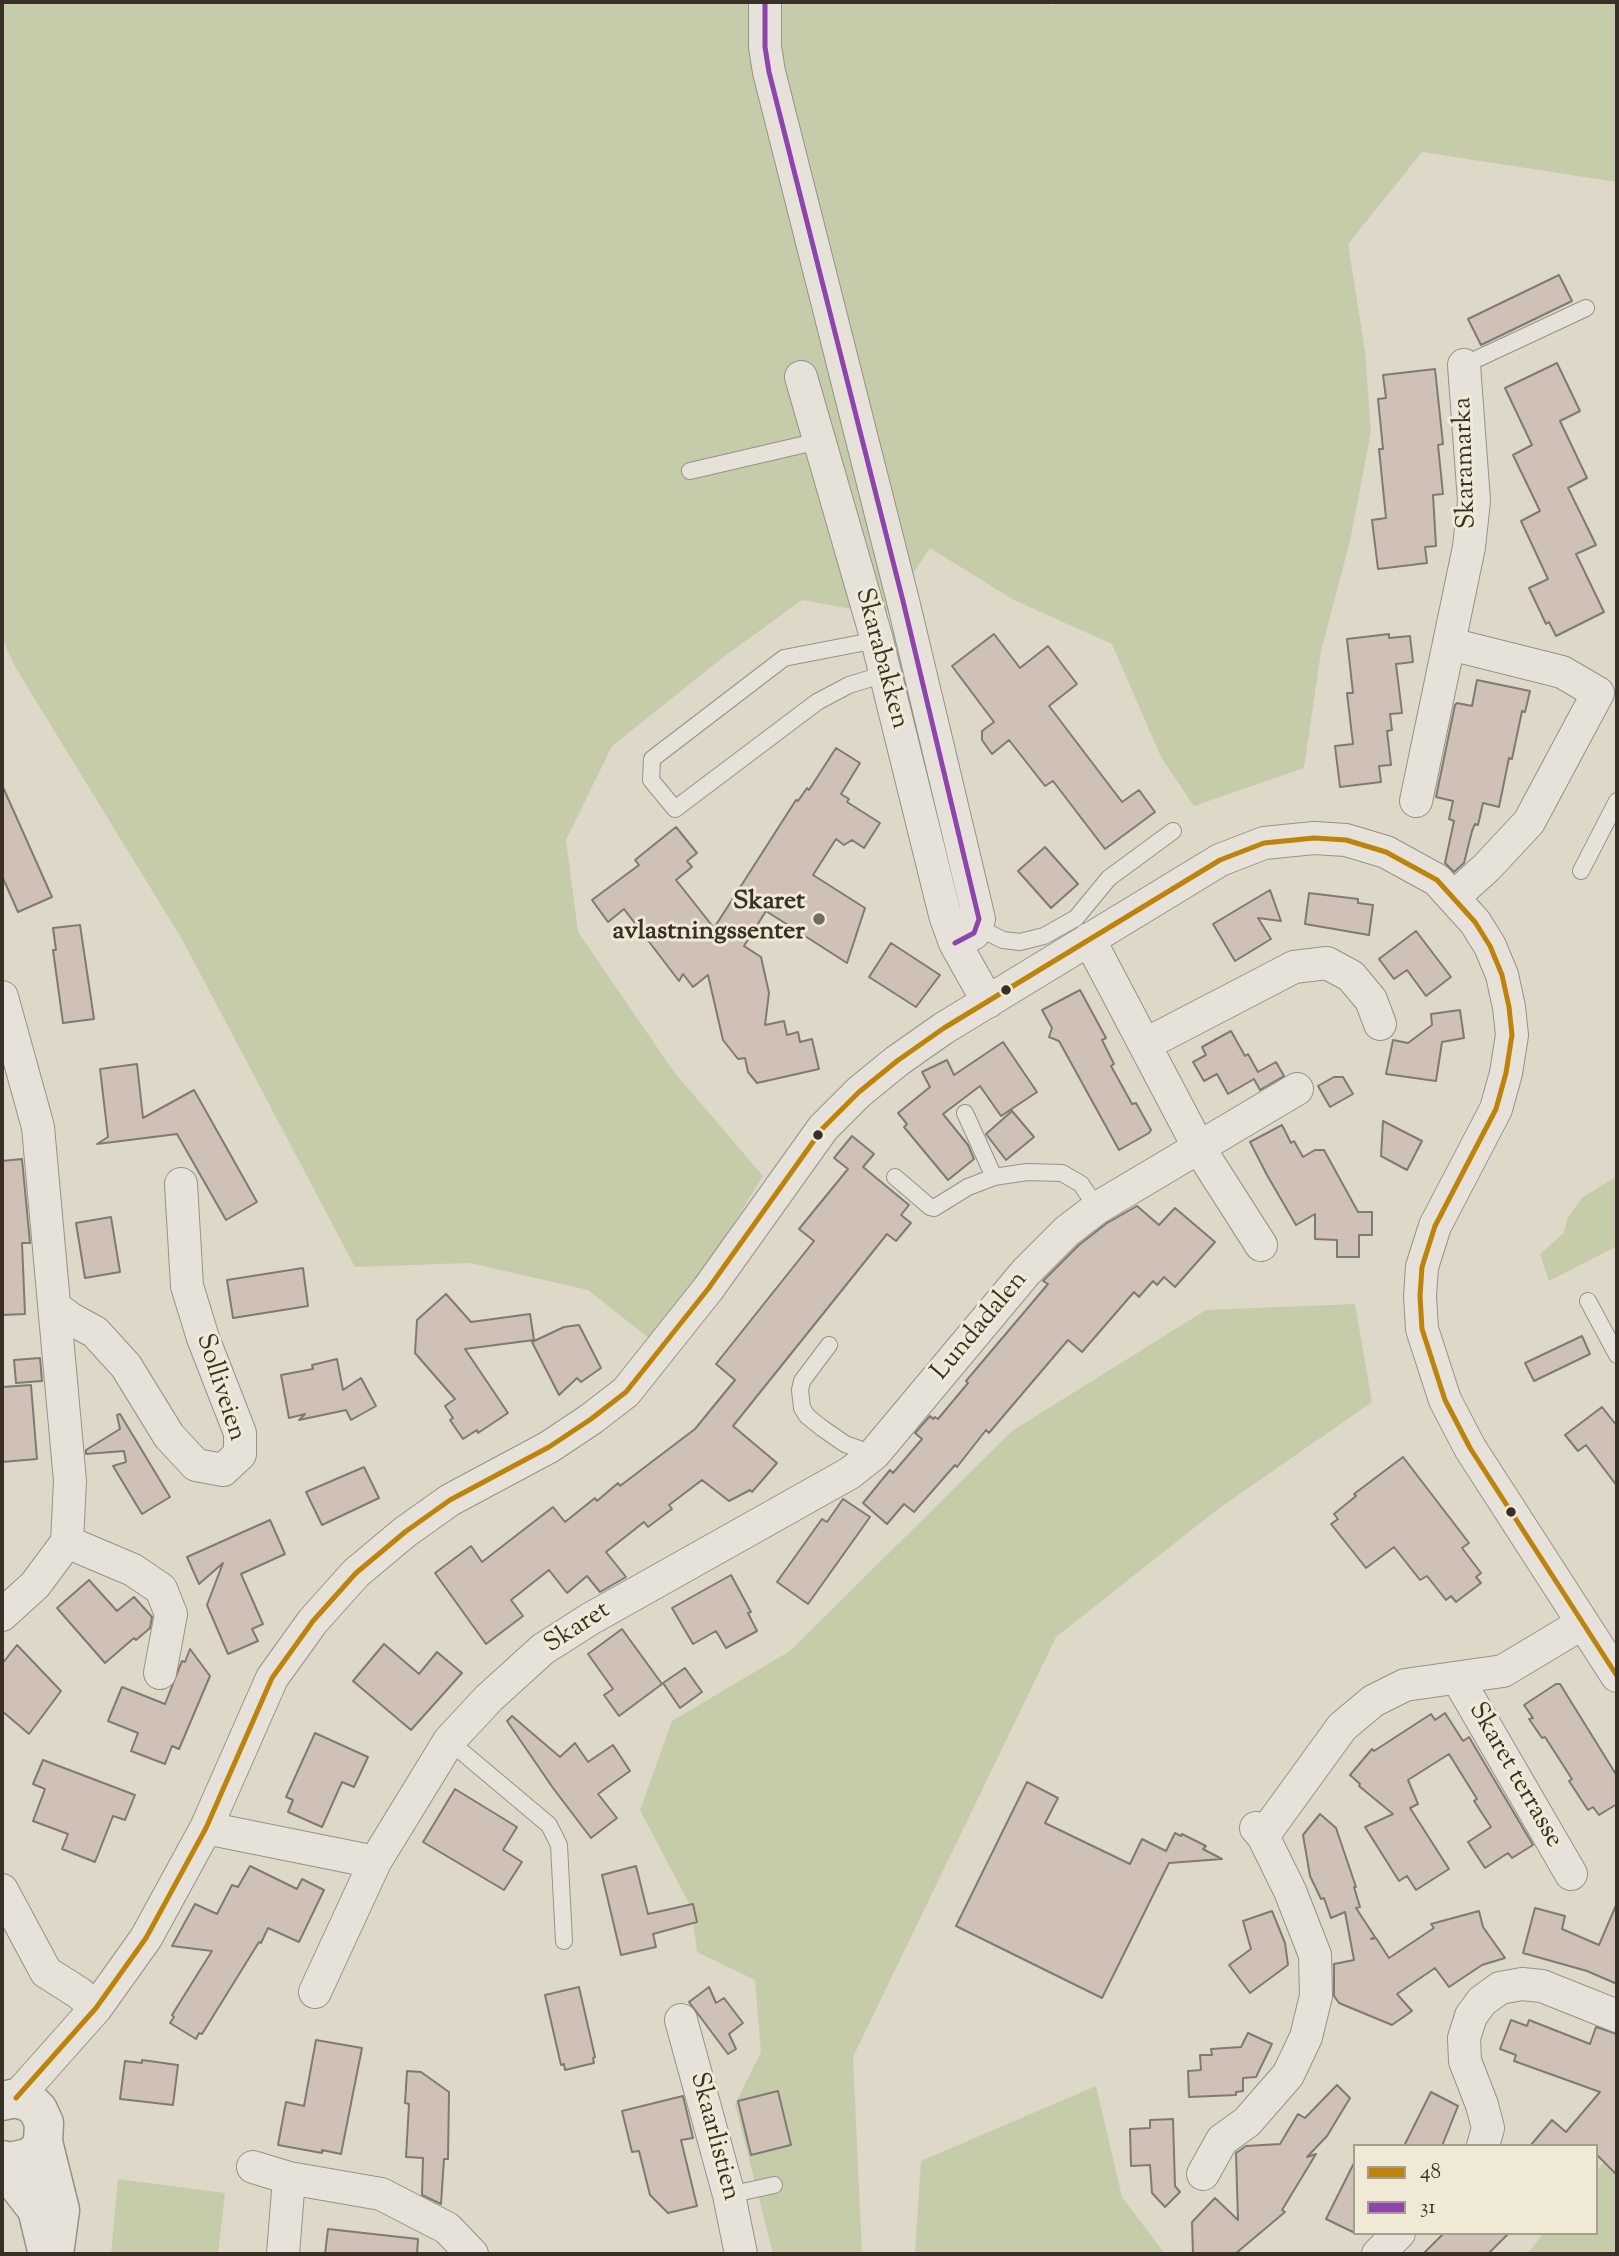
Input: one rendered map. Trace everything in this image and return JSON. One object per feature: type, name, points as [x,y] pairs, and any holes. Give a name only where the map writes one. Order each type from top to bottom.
[{"type":"street","name":"Skarabakken","points":[[765,2],[769,72],[903,601],[979,919],[966,935]]},
{"type":"street","name":"Skaramarka","points":[[1416,801],[1469,547],[1474,501],[1464,365]]},
{"type":"street","name":"Skarabakken","points":[[801,377],[877,640],[937,888],[966,935],[988,1002]]},
{"type":"street","points":[[1450,644],[1562,672],[1607,688],[1528,822],[1487,867],[1454,897]]},
{"type":"street","points":[[9,2100],[60,2051],[96,2008],[146,1938],[206,1828],[272,1678],[313,1621],[356,1573],[405,1532],[450,1500],[549,1447],[626,1392],[708,1289],[823,1128],[859,1092],[897,1061],[944,1028],[1220,860],[1264,843],[1314,838],[1346,841],[1386,852],[1437,880],[1475,922],[1490,946],[1502,975],[1509,1007],[1512,1035],[1506,1073],[1496,1109],[1435,1226],[1422,1267],[1422,1329],[1445,1401],[1470,1448],[1617,1676]]},
{"type":"street","points":[[1089,939],[1199,1148],[1261,1245]]},
{"type":"street","points":[[1146,1044],[1294,967],[1327,963],[1351,976],[1371,1000],[1380,1024]]},
{"type":"street","points":[[2,997],[38,1127],[70,1481],[67,1542],[35,1585],[2,1615]]},
{"type":"street","name":"Lundadalen","points":[[862,1464],[1026,1272],[1067,1231],[1097,1208],[1297,1089]]},
{"type":"street","name":"Solliveien","points":[[55,1307],[95,1332],[126,1366],[169,1436],[196,1465],[223,1470],[240,1454],[240,1433],[202,1338],[187,1286],[181,1184]]},
{"type":"street","name":"Skaret","points":[[315,1992],[374,1862],[449,1741],[489,1698],[543,1649],[590,1619],[862,1464]]},
{"type":"street","points":[[67,1542],[134,1570],[161,1589],[171,1614],[160,1673]]},
{"type":"street","name":"Skaret terrasse","points":[[1203,2174],[1223,2140],[1247,2122],[1288,2075],[1306,2037],[1316,1996],[1315,1955],[1290,1892],[1260,1832],[1342,1727],[1373,1701],[1405,1685],[1503,1671],[1583,1623]]},
{"type":"street","name":"Skaret terrasse","points":[[1458,1679],[1571,1874]]},
{"type":"street","points":[[206,1828],[374,1862]]},
{"type":"street","points":[[2,1890],[46,1972],[79,1993],[96,2008]]},
{"type":"street","points":[[1484,2144],[1488,2128],[1465,2061],[1464,2038],[1471,2016],[1482,2001],[1500,1988],[1522,1984],[1542,1986],[1617,2016]]},
{"type":"street","name":"Skaarlistien","points":[[681,2020],[729,2195],[741,2254]]},
{"type":"street","points":[[2,2162],[29,2158],[38,2151],[60,2051]]},
{"type":"street","points":[[9,2100],[31,2103],[38,2110],[61,2210],[54,2254]]},
{"type":"street","points":[[2,2162],[37,2209],[48,2254]]},
{"type":"street","points":[[253,2167],[289,2178],[381,2194],[447,2228],[472,2254]]},
{"type":"street","points":[[283,2254],[289,2178]]},
{"type":"street","points":[[1378,2254],[1397,2235]]},
{"type":"lane","points":[[1464,365],[1586,308]]},
{"type":"lane","points":[[691,471],[820,441]]},
{"type":"lane","points":[[877,640],[784,658],[652,759],[651,780],[675,809],[817,702],[849,685],[885,674]]},
{"type":"lane","points":[[1581,870],[1617,801]]},
{"type":"lane","points":[[966,935],[1020,942],[1044,936],[1076,918],[1109,877],[1173,831]]},
{"type":"lane","points":[[965,1113],[994,1177]]},
{"type":"lane","points":[[895,1177],[930,1208],[934,1208],[968,1187],[994,1177],[1027,1172],[1062,1172],[1080,1184],[1097,1208]]},
{"type":"lane","points":[[1588,1301],[1617,1355]]},
{"type":"lane","points":[[829,1345],[802,1381],[802,1408],[814,1422],[845,1444],[862,1464]]},
{"type":"lane","points":[[449,1741],[550,1825],[559,1845],[564,1941]]},
{"type":"lane","points":[[729,2195],[774,2185]]},
{"type":"green space","points":[[2,2],[1046,2],[1051,5],[1066,2],[1617,2],[1617,182],[1422,152],[1348,244],[1365,351],[1371,432],[1350,541],[1321,651],[1304,768],[1194,806],[1161,757],[1112,644],[1014,600],[930,548],[885,615],[802,600],[726,655],[612,746],[566,840],[578,932],[674,1072],[763,1176],[659,1346],[588,1290],[470,1263],[355,1267],[183,941],[14,665],[2,638]]},
{"type":"green space","points":[[1617,1176],[1617,1246],[1549,1281],[1540,1254],[1564,1233],[1567,1219],[1582,1198]]},
{"type":"green space","points":[[1355,1304],[1372,1402],[1218,1509],[1056,1637],[853,2057],[862,2254],[773,2254],[735,2104],[761,2052],[755,1980],[697,1952],[691,1907],[640,1810],[672,1721],[790,1651],[1012,1431],[1206,1310]]},
{"type":"green space","points":[[1096,2086],[1122,2197],[1165,2254],[915,2254],[921,2161]]},
{"type":"green space","points":[[1617,2147],[1617,2254],[1527,2254],[1542,2235],[1598,2235],[1598,2170]]},
{"type":"green space","points":[[118,2179],[225,2193],[218,2254],[111,2254]]},
{"type":"building","points":[[1559,275],[1572,301],[1481,345],[1468,319]]},
{"type":"building","points":[[1557,363],[1580,411],[1560,421],[1587,478],[1568,488],[1596,545],[1576,554],[1604,612],[1556,636],[1549,622],[1546,624],[1529,588],[1548,579],[1521,521],[1540,511],[1513,455],[1532,445],[1505,388]]},
{"type":"building","points":[[1435,369],[1443,444],[1438,445],[1443,494],[1433,495],[1436,546],[1425,547],[1427,563],[1378,569],[1372,520],[1386,518],[1379,449],[1383,449],[1378,399],[1386,398],[1383,375]]},
{"type":"building","points":[[994,634],[1020,668],[1048,646],[1077,684],[1049,706],[1122,802],[1139,790],[1155,812],[1105,849],[1053,781],[1045,786],[1009,740],[992,754],[982,740],[982,731],[994,722],[952,666]]},
{"type":"building","points":[[1389,634],[1389,638],[1410,636],[1413,662],[1396,664],[1402,713],[1390,714],[1392,730],[1387,731],[1391,765],[1379,766],[1381,782],[1340,787],[1335,746],[1353,744],[1347,693],[1353,693],[1347,639]]},
{"type":"building","points":[[1477,680],[1530,691],[1525,712],[1522,711],[1512,759],[1509,758],[1499,807],[1483,803],[1464,863],[1454,872],[1445,863],[1454,821],[1449,819],[1453,801],[1436,797],[1455,705],[1457,703],[1472,706]]},
{"type":"building","name":"Skaret avlastningssenter","points":[[836,748],[860,763],[841,794],[849,799],[847,802],[880,823],[864,848],[852,840],[844,845],[836,839],[813,875],[865,908],[847,963],[766,911],[744,946],[761,957],[769,993],[765,1025],[784,1021],[787,1035],[798,1032],[800,1042],[812,1039],[819,1069],[757,1083],[748,1072],[745,1058],[738,1059],[723,1040],[708,975],[693,987],[683,974],[679,981],[624,909],[608,922],[592,900],[639,865],[635,860],[676,827],[697,853],[687,861],[692,867],[676,880],[714,928],[796,800],[798,801],[807,788],[809,790]]},
{"type":"building","points":[[2,785],[52,897],[18,912],[2,876]]},
{"type":"building","points":[[1045,847],[1078,884],[1051,908],[1018,871]]},
{"type":"building","points":[[1270,890],[1281,921],[1258,918],[1271,939],[1235,961],[1213,924]]},
{"type":"building","points":[[1309,893],[1358,899],[1358,903],[1373,905],[1369,935],[1305,924]]},
{"type":"building","points":[[80,925],[94,1019],[63,1023],[53,950],[56,950],[53,928]]},
{"type":"building","points":[[1416,931],[1451,977],[1426,996],[1407,970],[1394,979],[1379,959]]},
{"type":"building","points":[[891,943],[940,975],[916,1007],[869,977]]},
{"type":"building","points":[[1080,990],[1106,1038],[1102,1040],[1114,1064],[1111,1066],[1132,1104],[1136,1103],[1151,1130],[1119,1150],[1059,1041],[1049,1037],[1052,1028],[1042,1010]]},
{"type":"building","points":[[1460,1010],[1464,1038],[1442,1042],[1436,1081],[1386,1074],[1393,1040],[1408,1043],[1432,1025],[1431,1014]]},
{"type":"building","points":[[1231,1031],[1258,1072],[1276,1062],[1284,1076],[1260,1090],[1254,1079],[1228,1094],[1217,1074],[1204,1081],[1193,1062],[1206,1055],[1202,1047]]},
{"type":"building","points":[[1003,1042],[1037,1092],[1001,1116],[980,1086],[943,1114],[968,1145],[974,1159],[948,1180],[904,1127],[907,1124],[898,1113],[930,1087],[922,1072],[947,1060],[954,1075]]},
{"type":"building","points":[[137,1064],[143,1118],[194,1090],[257,1202],[226,1220],[177,1134],[97,1144],[108,1137],[100,1069]]},
{"type":"building","points":[[1334,1077],[1343,1077],[1353,1094],[1330,1107],[1318,1086]]},
{"type":"building","points":[[1012,1111],[1034,1137],[1006,1160],[986,1134]]},
{"type":"building","points":[[1383,1121],[1422,1141],[1407,1170],[1381,1156]]},
{"type":"building","points":[[1282,1125],[1291,1143],[1294,1141],[1303,1157],[1315,1150],[1324,1150],[1358,1212],[1372,1212],[1372,1235],[1359,1235],[1359,1257],[1337,1257],[1337,1240],[1315,1239],[1315,1214],[1296,1225],[1250,1142]]},
{"type":"building","points":[[852,1136],[874,1154],[863,1167],[909,1205],[901,1215],[911,1223],[896,1241],[887,1234],[733,1426],[777,1463],[752,1492],[750,1490],[729,1501],[702,1480],[669,1505],[672,1509],[648,1527],[644,1522],[606,1552],[626,1577],[600,1592],[587,1576],[567,1593],[549,1570],[511,1600],[523,1616],[486,1644],[435,1573],[471,1546],[482,1562],[553,1507],[565,1522],[595,1498],[597,1501],[618,1483],[620,1486],[695,1429],[735,1380],[716,1364],[814,1241],[799,1229],[848,1169],[834,1158]]},
{"type":"building","points":[[22,1159],[30,1243],[22,1243],[25,1314],[2,1315],[2,1161]]},
{"type":"building","points":[[1137,1206],[1159,1225],[1175,1208],[1215,1242],[1175,1287],[1164,1277],[1157,1285],[1153,1281],[1139,1297],[1134,1292],[1082,1352],[1068,1340],[989,1433],[986,1430],[957,1467],[955,1465],[914,1512],[904,1504],[887,1524],[863,1503],[890,1470],[893,1473],[922,1439],[915,1433],[930,1416],[938,1419],[968,1383],[966,1381],[1048,1284],[1043,1281],[1079,1245],[1107,1223]]},
{"type":"building","points":[[111,1217],[120,1272],[85,1278],[76,1223]]},
{"type":"building","points":[[303,1268],[308,1306],[233,1318],[227,1280]]},
{"type":"building","points":[[446,1294],[471,1322],[530,1314],[534,1340],[465,1349],[508,1413],[478,1433],[477,1430],[463,1439],[450,1420],[453,1418],[445,1406],[455,1399],[415,1353],[417,1320]]},
{"type":"building","points":[[579,1325],[601,1368],[581,1382],[577,1378],[559,1395],[532,1342],[564,1327]]},
{"type":"building","points":[[1582,1336],[1590,1354],[1534,1381],[1525,1363]]},
{"type":"building","points":[[40,1358],[42,1381],[16,1383],[14,1360]]},
{"type":"building","points":[[337,1359],[343,1390],[361,1378],[376,1406],[351,1420],[346,1410],[299,1420],[305,1414],[289,1418],[281,1375],[313,1369],[312,1365]]},
{"type":"building","points":[[31,1385],[37,1459],[2,1462],[2,1387]]},
{"type":"building","points":[[1602,1407],[1617,1426],[1617,1486],[1586,1445],[1578,1451],[1565,1435]]},
{"type":"building","points":[[120,1414],[170,1497],[142,1514],[113,1466],[126,1462],[124,1451],[86,1454],[86,1450],[120,1429],[117,1415]]},
{"type":"building","points":[[1403,1457],[1469,1543],[1462,1548],[1481,1573],[1476,1577],[1481,1583],[1456,1602],[1451,1596],[1446,1600],[1427,1576],[1420,1580],[1394,1547],[1366,1568],[1331,1524],[1338,1519],[1334,1514],[1356,1496],[1354,1494]]},
{"type":"building","points":[[364,1467],[379,1498],[322,1525],[306,1492]]},
{"type":"building","points":[[843,1499],[870,1517],[808,1604],[777,1582],[822,1519],[827,1522]]},
{"type":"building","points":[[270,1520],[285,1554],[241,1574],[263,1624],[252,1629],[258,1641],[228,1654],[207,1605],[223,1563],[199,1584],[187,1557]]},
{"type":"building","points":[[731,1575],[751,1612],[748,1613],[757,1631],[726,1648],[716,1631],[693,1644],[672,1608]]},
{"type":"building","points":[[89,1580],[117,1611],[134,1597],[152,1617],[150,1628],[105,1663],[57,1608]]},
{"type":"building","points":[[622,1629],[662,1684],[619,1716],[604,1695],[613,1689],[588,1654]]},
{"type":"building","points":[[384,1644],[419,1674],[437,1652],[462,1673],[411,1730],[353,1681]]},
{"type":"building","points":[[17,1645],[61,1691],[29,1734],[2,1711],[2,1664]]},
{"type":"building","points":[[190,1649],[210,1676],[179,1749],[172,1746],[165,1764],[131,1751],[138,1733],[108,1721],[122,1687],[165,1704],[182,1661],[185,1662]]},
{"type":"building","points":[[685,1668],[702,1692],[680,1708],[663,1683]]},
{"type":"building","points":[[1560,1684],[1617,1776],[1617,1804],[1599,1815],[1593,1807],[1588,1810],[1545,1737],[1542,1738],[1529,1719],[1533,1718],[1524,1705]]},
{"type":"building","points":[[1445,1713],[1463,1741],[1469,1737],[1533,1845],[1512,1858],[1508,1853],[1485,1868],[1468,1842],[1491,1827],[1449,1754],[1408,1780],[1418,1804],[1410,1808],[1449,1869],[1416,1890],[1407,1876],[1399,1881],[1365,1827],[1393,1814],[1359,1786],[1350,1775],[1372,1749],[1374,1751],[1431,1714],[1435,1720]]},
{"type":"building","points":[[512,1716],[560,1757],[575,1743],[588,1762],[613,1745],[630,1771],[598,1794],[617,1818],[591,1838],[507,1721]]},
{"type":"building","points":[[315,1733],[368,1757],[354,1787],[342,1782],[322,1827],[288,1812],[293,1800],[286,1797]]},
{"type":"building","points":[[43,1760],[135,1795],[125,1820],[113,1816],[95,1862],[62,1849],[68,1834],[33,1821],[45,1789],[33,1784]]},
{"type":"building","points":[[1027,1782],[1058,1798],[1045,1823],[1130,1864],[1142,1839],[1166,1851],[1175,1833],[1206,1846],[1203,1849],[1222,1859],[1169,1863],[1102,1998],[956,1926]]},
{"type":"building","points":[[455,1789],[517,1827],[503,1850],[522,1862],[504,1890],[423,1842]]},
{"type":"building","points":[[1320,1814],[1336,1828],[1356,1887],[1360,1907],[1356,1908],[1375,1937],[1371,1939],[1376,1938],[1389,1958],[1434,1928],[1431,1924],[1479,1911],[1483,1927],[1505,1958],[1482,1965],[1449,1987],[1435,1968],[1397,1994],[1412,2011],[1392,2025],[1339,2003],[1334,1996],[1334,1964],[1354,1960],[1345,1912],[1331,1918],[1324,1898],[1321,1899],[1310,1876],[1303,1835]]},
{"type":"building","points":[[250,1866],[297,1889],[302,1879],[324,1890],[299,1942],[268,1928],[202,2034],[199,2033],[196,2039],[170,2023],[174,2017],[172,2015],[212,1951],[172,1946],[195,1904],[217,1914],[232,1885],[238,1887]]},
{"type":"building","points":[[636,1866],[648,1914],[693,1904],[697,1922],[653,1934],[656,1947],[621,1955],[602,1875]]},
{"type":"building","points":[[1617,1903],[1617,1984],[1587,1971],[1523,1953],[1535,1908],[1565,1916],[1562,1929],[1599,1945]]},
{"type":"building","points":[[1272,1911],[1285,1943],[1288,1965],[1250,1993],[1229,1965],[1251,1949],[1243,1921]]},
{"type":"building","points":[[579,1987],[595,2057],[594,2063],[565,2070],[564,2064],[561,2065],[545,1995]]},
{"type":"building","points":[[709,1987],[716,2003],[724,1998],[743,2023],[729,2034],[736,2049],[728,2054],[689,2002]]},
{"type":"building","points":[[1511,2020],[1527,2026],[1529,2020],[1590,2044],[1596,2027],[1617,2034],[1617,2175],[1598,2156],[1598,2144],[1532,2144],[1552,2120],[1566,2132],[1600,2092],[1514,2061],[1516,2055],[1500,2049]]},
{"type":"building","points":[[1248,2033],[1272,2044],[1256,2077],[1243,2078],[1243,2091],[1236,2092],[1236,2095],[1189,2097],[1188,2071],[1201,2070],[1200,2055],[1212,2055],[1211,2049],[1241,2047]]},
{"type":"building","points":[[316,2040],[362,2048],[341,2154],[278,2145],[286,2102],[304,2106]]},
{"type":"building","points":[[142,2060],[178,2065],[173,2105],[120,2099],[125,2061],[142,2063]]},
{"type":"building","points":[[407,2071],[421,2072],[449,2092],[448,2159],[444,2159],[441,2204],[422,2195],[423,2158],[406,2157],[409,2104],[405,2103]]},
{"type":"building","points":[[1337,2085],[1350,2098],[1327,2136],[1307,2157],[1316,2154],[1282,2210],[1285,2212],[1235,2254],[1193,2254],[1192,2222],[1215,2198],[1238,2220],[1236,2153],[1246,2146],[1280,2144],[1298,2114],[1305,2118]]},
{"type":"building","points":[[778,2091],[791,2145],[751,2155],[738,2101]]},
{"type":"building","points":[[1431,2092],[1458,2106],[1443,2144],[1405,2144]]},
{"type":"building","points":[[683,2096],[693,2138],[681,2140],[697,2206],[668,2213],[650,2195],[639,2151],[632,2152],[622,2111]]},
{"type":"building","points":[[1173,2119],[1175,2186],[1180,2192],[1165,2207],[1152,2193],[1150,2165],[1131,2166],[1130,2129],[1150,2128],[1150,2120]]},
{"type":"building","points":[[1353,2165],[1353,2232],[1326,2219]]},
{"type":"building","points":[[328,2229],[418,2239],[417,2254],[325,2254]]},
{"type":"building","points":[[1442,2235],[1507,2235],[1488,2254],[1423,2254]]},
{"type":"transit line","name":"31","points":[[765,2],[765,47],[769,72],[903,601],[979,919],[974,933],[955,943]]},
{"type":"transit line","name":"48","points":[[16,2098],[96,2008],[146,1938],[206,1828],[272,1678],[313,1621],[356,1573],[405,1532],[450,1500],[549,1447],[626,1392],[708,1289],[823,1128],[859,1092],[897,1061],[944,1028],[1220,860],[1264,843],[1314,838],[1346,840],[1386,852],[1437,880],[1475,922],[1490,946],[1502,975],[1509,1007],[1512,1035],[1506,1073],[1496,1109],[1435,1226],[1422,1267],[1422,1329],[1445,1400],[1470,1448],[1617,1676]]},
{"type":"place","name":"Skaret avlastningssenter","points":[[819,919]]}]
